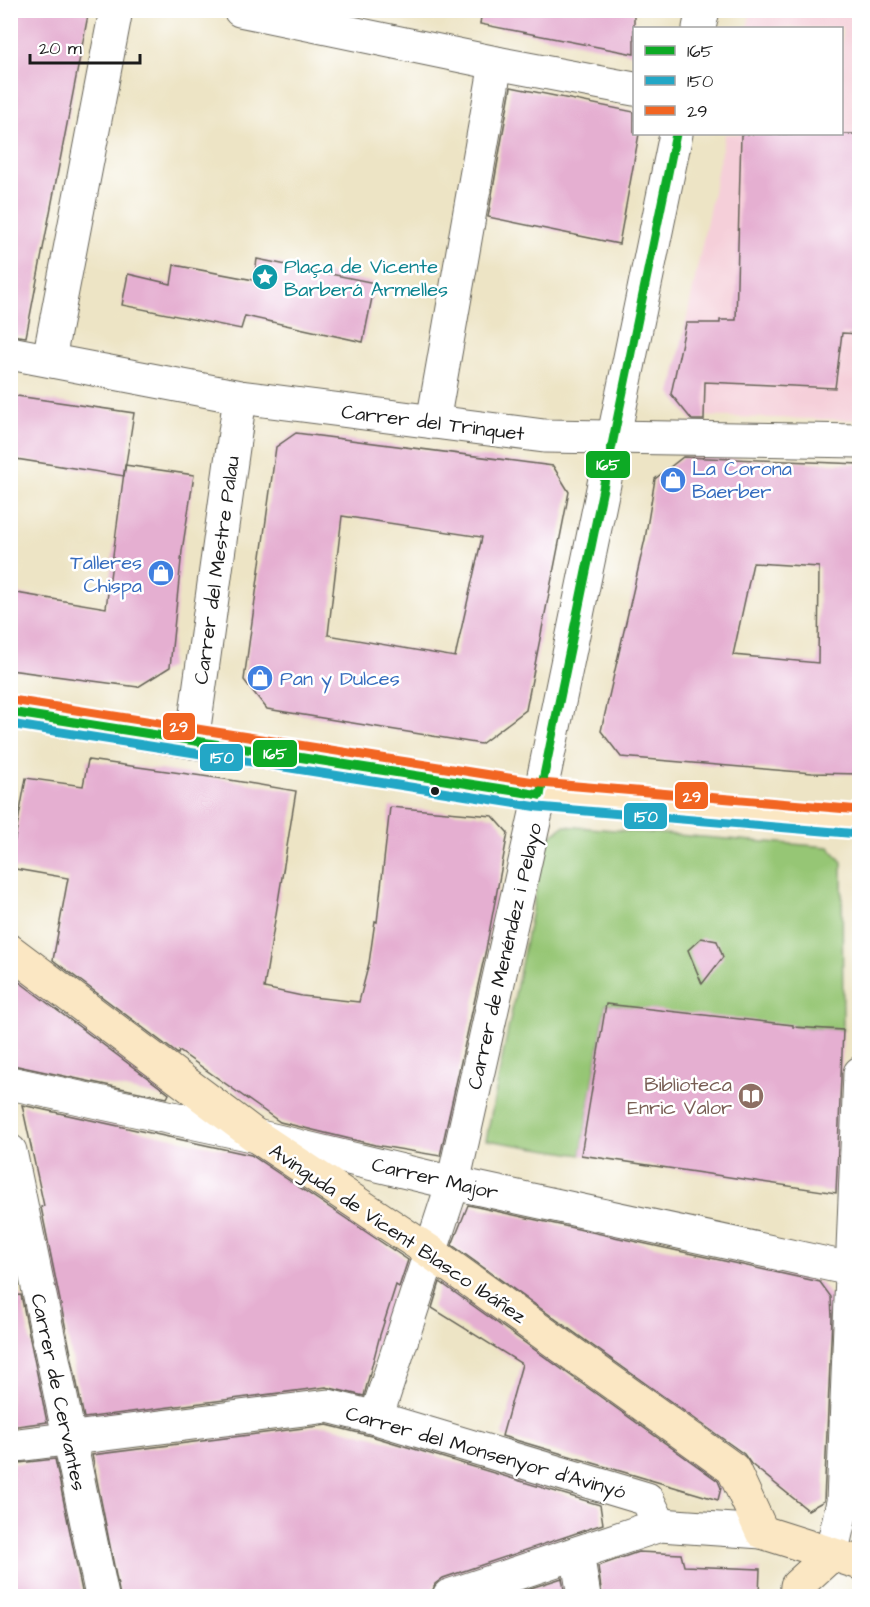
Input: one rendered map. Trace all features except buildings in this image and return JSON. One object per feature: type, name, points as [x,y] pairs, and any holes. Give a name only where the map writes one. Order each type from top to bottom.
[{"type":"street","points":[[49,359],[116,10]]},
{"type":"street","points":[[240,10],[306,17],[496,63],[633,89]]},
{"type":"street","points":[[699,27],[703,10]]},
{"type":"street","points":[[433,422],[496,63]]},
{"type":"street","name":"Carrer de Menéndez i Pelayo","points":[[376,1418],[453,1183],[540,795],[676,135]]},
{"type":"street","name":"Carrer del Trinquet","points":[[10,353],[240,398],[544,436],[860,441]]},
{"type":"street","name":"Carrer del Mestre Palau","points":[[192,742],[240,398]]},
{"type":"street","points":[[10,712],[540,795],[860,822]]},
{"type":"street","name":"Avinguda de Vicent Blasco Ibáñez","points":[[10,951],[256,1136],[429,1251],[733,1469],[762,1532]]},
{"type":"street","points":[[845,1559],[843,1502],[856,1271],[860,1074]]},
{"type":"street","name":"Carrer Major","points":[[10,1083],[856,1271]]},
{"type":"street","name":"Carrer de Cervantes","points":[[10,1151],[18,1229],[69,1439],[102,1596]]},
{"type":"street","name":"Carrer del Monsenyor d'Avinyó","points":[[10,1446],[328,1406],[376,1418],[647,1499],[660,1525]]},
{"type":"street","points":[[448,1596],[660,1525],[762,1532],[845,1559]]},
{"type":"street","points":[[577,1553],[584,1596]]},
{"type":"street","points":[[796,1596],[797,1586],[845,1559]]},
{"type":"shaded area","points":[[751,11],[859,11],[859,420],[689,416],[671,394],[725,135],[843,135],[843,27],[747,27]]},
{"type":"green space","points":[[564,826],[829,847],[842,862],[843,1030],[777,1026],[606,1004],[581,1155],[486,1140],[546,840]]},
{"type":"transit line","name":"165","points":[[540,795],[676,135]]},
{"type":"transit line","name":"29","points":[[12,700],[541,783],[860,810]]},
{"type":"transit line","name":"165","points":[[10,712],[540,795]]},
{"type":"transit line","name":"150","points":[[10,724],[538,807],[859,834]]},
{"type":"place","name":"Plaça de Vicente Barberá Armelles","points":[[265,277]]},
{"type":"place","name":"La Corona Baerber","points":[[673,480]]},
{"type":"place","name":"Talleres Chispa","points":[[161,573]]},
{"type":"place","name":"Pan y Dulces","points":[[260,678]]},
{"type":"place","name":"Biblioteca Enric Valor","points":[[751,1096]]}]
